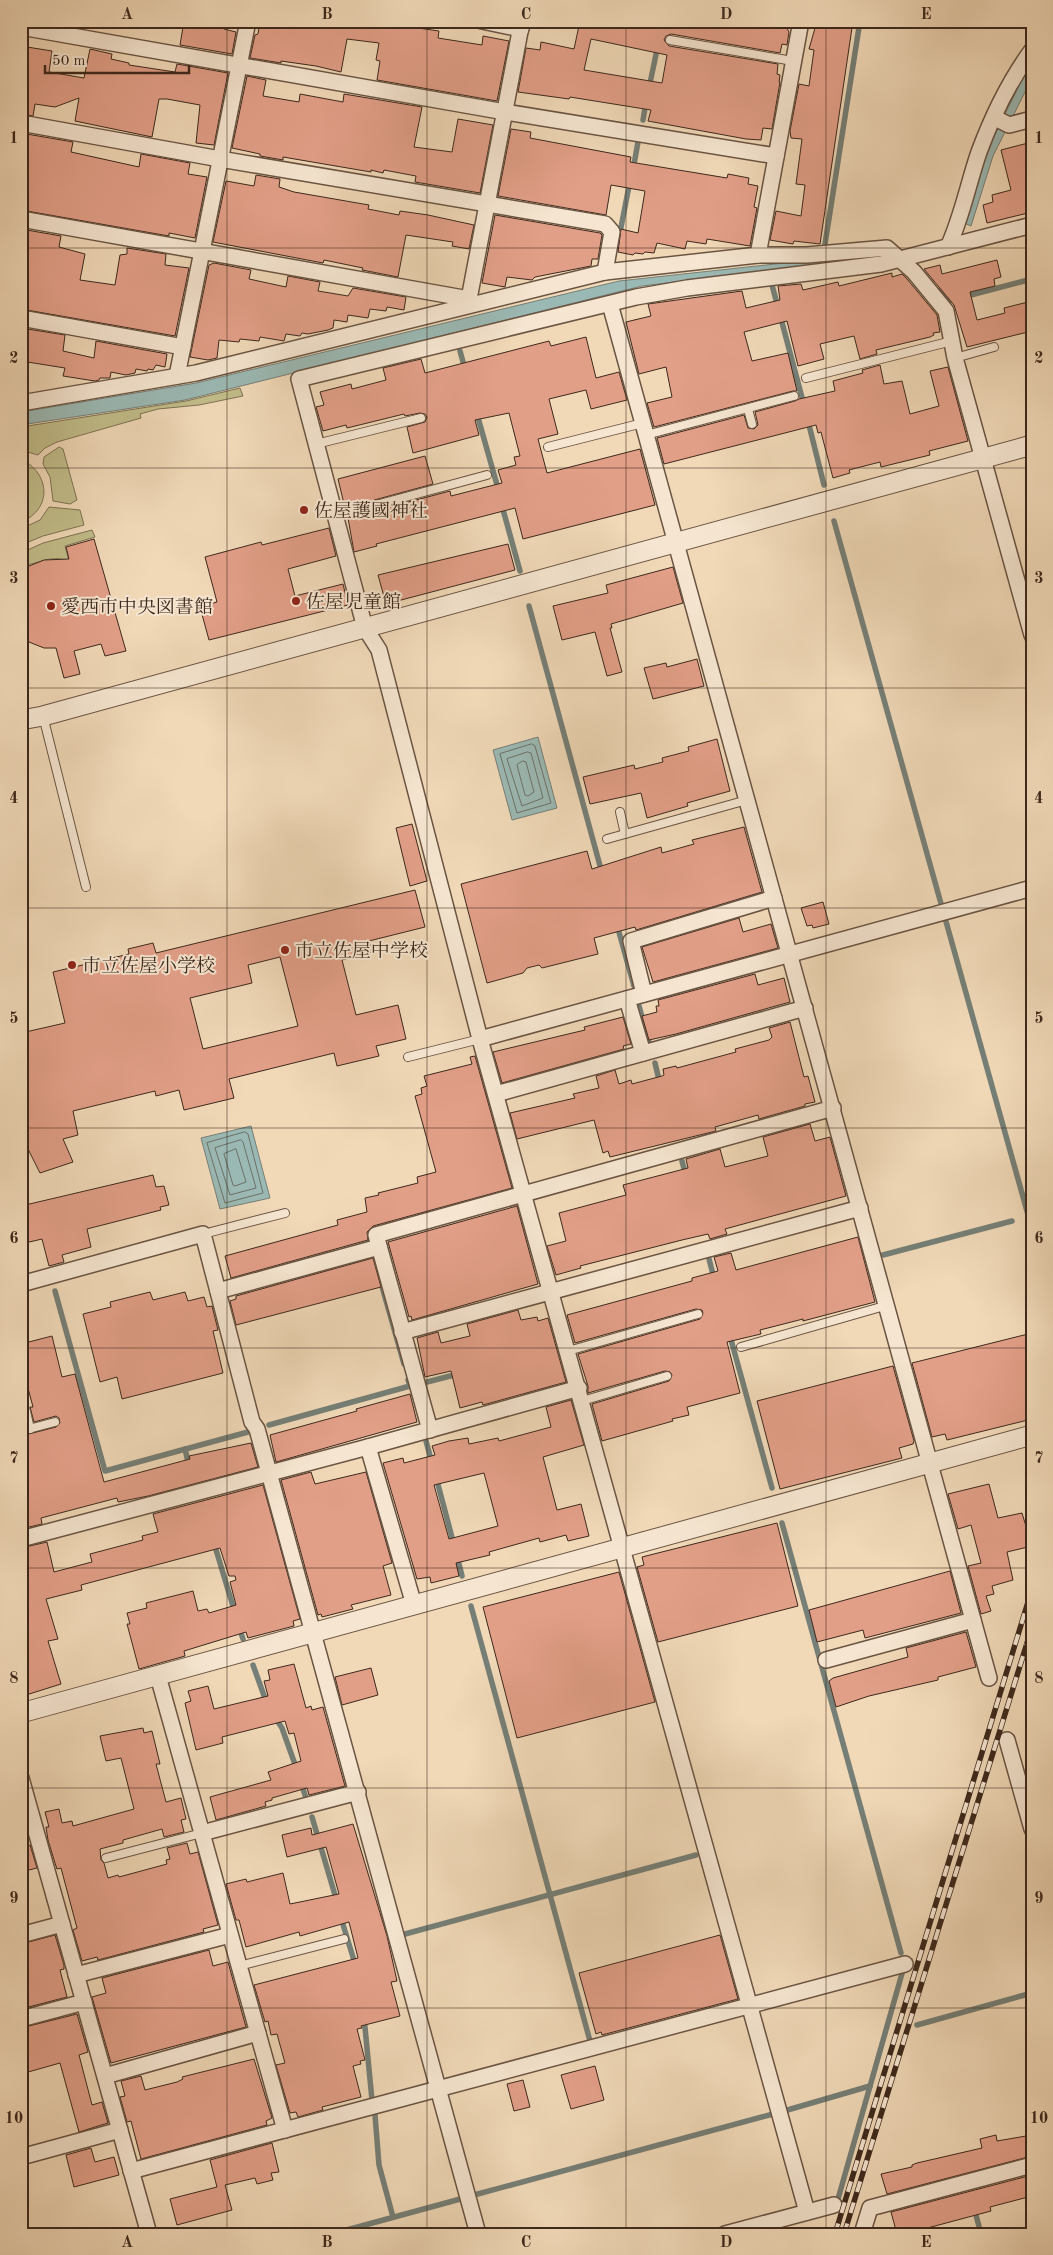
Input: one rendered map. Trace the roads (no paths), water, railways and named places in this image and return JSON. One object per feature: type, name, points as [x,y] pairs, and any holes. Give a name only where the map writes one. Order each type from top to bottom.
[{"type":"street","points":[[177,376],[248,21]]},
{"type":"street","points":[[470,301],[522,25],[482,21]]},
{"type":"street","points":[[758,255],[800,21]]},
{"type":"street","points":[[21,27],[505,112],[776,156]]},
{"type":"street","points":[[948,247],[980,151],[1019,68],[1032,50]]},
{"type":"street","points":[[995,118],[1009,125],[1032,119]]},
{"type":"street","points":[[21,123],[220,159],[605,224],[612,232],[605,272]]},
{"type":"street","points":[[21,219],[470,301]]},
{"type":"street","points":[[807,2212],[480,1039],[379,650],[365,628],[299,379],[610,304],[688,288],[881,264],[1032,225]]},
{"type":"street","points":[[21,403],[177,376],[272,355],[470,301],[605,272],[758,255],[807,255],[887,248],[914,272],[946,311],[955,358],[1032,636]]},
{"type":"street","points":[[610,304],[888,1305],[989,1678]]},
{"type":"street","points":[[21,318],[183,347]]},
{"type":"street","points":[[21,720],[43,716],[1032,445]]},
{"type":"street","points":[[480,1039],[1032,888]]},
{"type":"street","points":[[644,994],[631,941],[774,898]]},
{"type":"street","points":[[627,999],[643,1053]]},
{"type":"street","points":[[496,1094],[805,1008]]},
{"type":"street","points":[[430,1430],[376,1235],[833,1108]]},
{"type":"street","points":[[402,1332],[860,1208]]},
{"type":"street","points":[[21,1284],[203,1234],[252,1422],[257,1429],[314,1632],[478,2234]]},
{"type":"street","points":[[218,1291],[379,1247]]},
{"type":"street","points":[[21,1539],[430,1430],[580,1394]]},
{"type":"street","points":[[21,1713],[1032,1435]]},
{"type":"street","points":[[368,1447],[414,1605]]},
{"type":"street","points":[[826,1660],[973,1620]]},
{"type":"street","points":[[158,1676],[285,2130]]},
{"type":"street","points":[[1007,1740],[1032,1829]]},
{"type":"street","points":[[21,1778],[27,1818],[62,1924],[149,2234]]},
{"type":"street","points":[[202,1833],[358,1792]]},
{"type":"street","points":[[21,1935],[62,1924]]},
{"type":"street","points":[[76,1975],[230,1935]]},
{"type":"street","points":[[131,2171],[905,1964]]},
{"type":"street","points":[[21,2019],[84,2002]]},
{"type":"street","points":[[105,2076],[258,2033]]},
{"type":"street","points":[[21,2157],[120,2130]]},
{"type":"street","points":[[862,2234],[870,2208],[1032,2165]]},
{"type":"street","points":[[725,2234],[834,2205]]},
{"type":"lane","points":[[670,40],[793,61]]},
{"type":"lane","points":[[806,378],[952,341]]},
{"type":"lane","points":[[955,358],[994,347]]},
{"type":"lane","points":[[548,447],[748,409],[794,396]]},
{"type":"lane","points":[[748,409],[752,424]]},
{"type":"lane","points":[[316,444],[421,418]]},
{"type":"lane","points":[[335,516],[487,475]]},
{"type":"lane","points":[[43,716],[86,887]]},
{"type":"lane","points":[[607,839],[747,800]]},
{"type":"lane","points":[[620,812],[625,834]]},
{"type":"lane","points":[[408,1057],[480,1039]]},
{"type":"lane","points":[[203,1234],[285,1213]]},
{"type":"lane","points":[[741,1346],[888,1305]]},
{"type":"lane","points":[[568,1351],[698,1314]]},
{"type":"lane","points":[[580,1394],[667,1376]]},
{"type":"lane","points":[[26,1411],[25,1430],[54,1422]]},
{"type":"lane","points":[[106,1858],[202,1833]]},
{"type":"lane","points":[[239,1966],[344,1939]]},
{"type":"water","points":[[1032,60],[1032,78],[993,156],[971,226],[962,222],[985,154]]},
{"type":"water","points":[[885,252],[884,256],[642,286],[185,400],[21,425],[21,412],[196,383],[619,281]]},
{"type":"water","points":[[538,737],[557,808],[512,820],[493,750]]},
{"type":"water","points":[[251,1126],[270,1198],[220,1209],[201,1138]]},
{"type":"waterway","points":[[825,244],[860,21]]},
{"type":"waterway","points":[[649,88],[658,45]]},
{"type":"waterway","points":[[643,120],[646,102]]},
{"type":"waterway","points":[[633,170],[638,142]]},
{"type":"waterway","points":[[617,248],[630,181]]},
{"type":"waterway","points":[[939,291],[948,301],[1032,279]]},
{"type":"waterway","points":[[772,285],[804,405]]},
{"type":"waterway","points":[[460,351],[465,369]]},
{"type":"waterway","points":[[477,414],[499,492]]},
{"type":"waterway","points":[[808,421],[824,485]]},
{"type":"waterway","points":[[502,506],[520,571]]},
{"type":"waterway","points":[[834,521],[1032,1229]]},
{"type":"waterway","points":[[529,606],[602,873]]},
{"type":"waterway","points":[[617,925],[634,986]]},
{"type":"waterway","points":[[639,1006],[649,1042]]},
{"type":"waterway","points":[[655,1063],[660,1084]]},
{"type":"waterway","points":[[682,1161],[686,1176]]},
{"type":"waterway","points":[[883,1255],[1012,1221]]},
{"type":"waterway","points":[[709,1259],[714,1278]]},
{"type":"waterway","points":[[381,1283],[404,1364]]},
{"type":"waterway","points":[[55,1291],[105,1471],[248,1432]]},
{"type":"waterway","points":[[730,1336],[772,1488]]},
{"type":"waterway","points":[[427,1382],[458,1374]]},
{"type":"waterway","points":[[269,1425],[410,1386],[408,1380]]},
{"type":"waterway","points":[[426,1441],[432,1463]]},
{"type":"waterway","points":[[185,1449],[189,1466]]},
{"type":"waterway","points":[[436,1477],[454,1545]]},
{"type":"waterway","points":[[782,1523],[901,1953]]},
{"type":"waterway","points":[[214,1543],[235,1613]]},
{"type":"waterway","points":[[457,1556],[462,1576]]},
{"type":"waterway","points":[[471,1606],[590,2041]]},
{"type":"waterway","points":[[239,1627],[243,1639]]},
{"type":"waterway","points":[[253,1665],[267,1704]]},
{"type":"waterway","points":[[274,1716],[282,1728],[297,1770]]},
{"type":"waterway","points":[[301,1783],[306,1798]]},
{"type":"waterway","points":[[312,1817],[337,1902]]},
{"type":"waterway","points":[[405,1934],[696,1855]]},
{"type":"waterway","points":[[341,1918],[356,1967]]},
{"type":"waterway","points":[[838,2199],[903,1970]]},
{"type":"waterway","points":[[917,2025],[1032,1993]]},
{"type":"waterway","points":[[364,2017],[372,2100]]},
{"type":"waterway","points":[[784,2111],[870,2086]]},
{"type":"waterway","points":[[474,2195],[773,2114]]},
{"type":"waterway","points":[[375,2115],[379,2165],[393,2217]]},
{"type":"waterway","points":[[332,2234],[464,2198]]},
{"type":"waterway","points":[[976,2215],[981,2234]]},
{"type":"railway","points":[[835,2234],[1032,1589]]},
{"type":"railway","points":[[844,2234],[1032,1627]]},
{"type":"place","name":"佐屋護國神社","points":[[304,510]]},
{"type":"place","name":"佐屋児童館","points":[[296,601]]},
{"type":"place","name":"愛西市中央図書館","points":[[51,606]]},
{"type":"place","name":"市立佐屋中学校","points":[[285,950]]},
{"type":"place","name":"市立佐屋小学校","points":[[72,965]]}]
